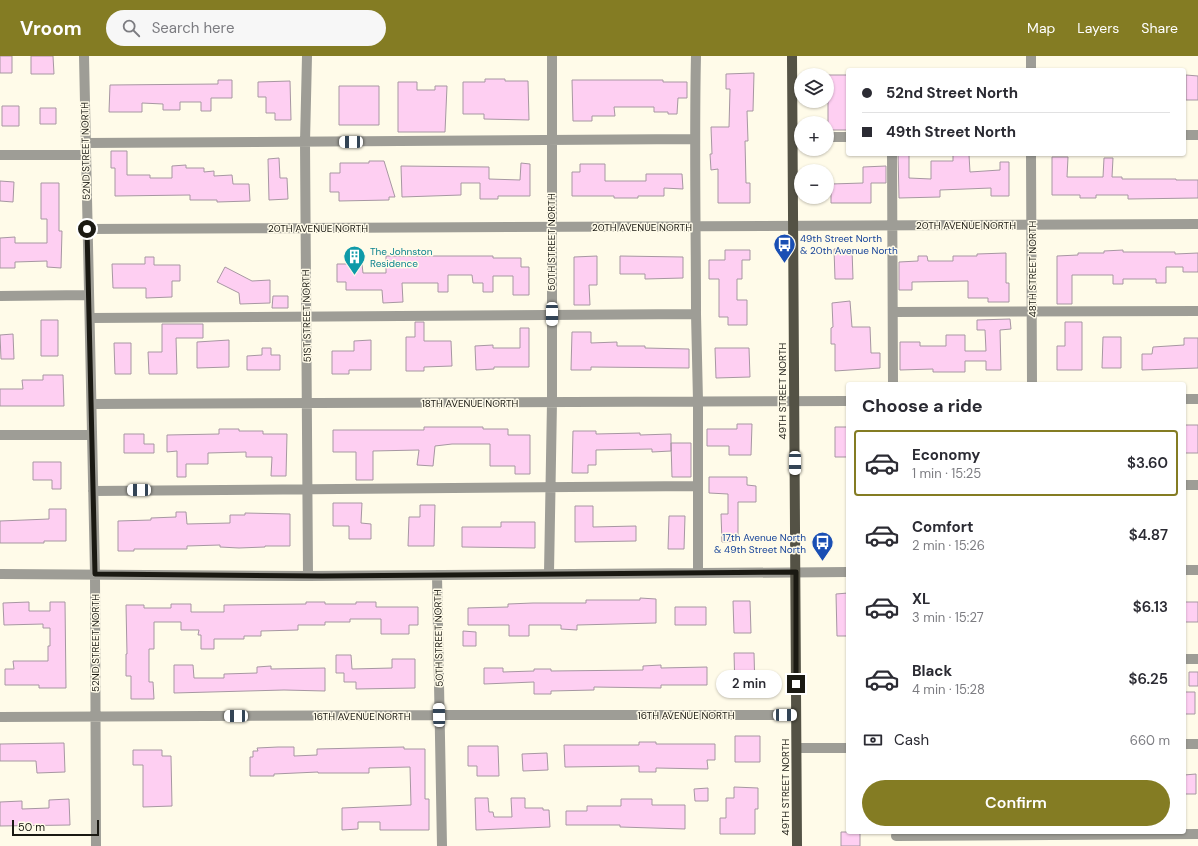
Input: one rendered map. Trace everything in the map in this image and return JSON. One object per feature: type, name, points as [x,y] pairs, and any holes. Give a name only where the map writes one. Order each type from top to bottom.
[{"type":"main road","name":"49TH STREET NORTH","points":[[792,56],[796,116]]},
{"type":"main road","name":"49TH STREET NORTH","points":[[796,156],[793,226],[797,846]]},
{"type":"street","name":"52ND STREET NORTH","points":[[84,56],[95,574],[96,846]]},
{"type":"street","name":"51ST STREET NORTH","points":[[307,56],[305,228],[308,576]]},
{"type":"street","name":"50TH STREET NORTH","points":[[549,573],[552,402],[552,56]]},
{"type":"street","points":[[696,56],[694,139],[698,401],[698,572]]},
{"type":"street","points":[[1031,56],[1031,68]]},
{"type":"street","points":[[1186,135],[1198,135]]},
{"type":"street","points":[[834,137],[846,137]]},
{"type":"street","points":[[85,143],[694,139]]},
{"type":"street","points":[[0,155],[86,155]]},
{"type":"street","points":[[892,156],[893,382]]},
{"type":"street","name":"48TH STREET NORTH","points":[[1031,156],[1032,382]]},
{"type":"street","name":"20TH AVENUE NORTH","points":[[87,229],[1198,224]]},
{"type":"street","points":[[0,296],[89,295]]},
{"type":"street","points":[[892,312],[1198,311]]},
{"type":"street","points":[[90,318],[696,314]]},
{"type":"street","points":[[1186,399],[1198,399]]},
{"type":"street","name":"18TH AVENUE NORTH","points":[[92,404],[846,401]]},
{"type":"street","points":[[0,436],[91,435]]},
{"type":"street","points":[[93,491],[697,486]]},
{"type":"street","points":[[1186,486],[1198,486]]},
{"type":"street","points":[[1186,570],[1198,570]]},
{"type":"street","points":[[0,574],[308,576],[549,573],[846,572]]},
{"type":"street","name":"50TH STREET NORTH","points":[[437,575],[442,846]]},
{"type":"street","points":[[1186,659],[1198,659]]},
{"type":"street","name":"16TH AVENUE NORTH","points":[[0,717],[796,715]]},
{"type":"street","points":[[1186,744],[1198,744]]},
{"type":"street","points":[[797,748],[846,748]]},
{"type":"street","points":[[896,838],[1034,838],[1198,834]]},
{"type":"building","points":[[0,56],[12,56],[12,73],[0,73]]},
{"type":"building","points":[[31,56],[53,56],[54,74],[31,74]]},
{"type":"building","points":[[754,73],[753,111],[747,111],[748,141],[745,141],[746,183],[750,183],[750,203],[718,203],[718,169],[711,170],[711,127],[729,127],[730,89],[726,89],[726,74]]},
{"type":"building","points":[[834,75],[846,75],[846,130],[834,130],[834,116],[828,116],[828,108],[834,108]]},
{"type":"building","points":[[1186,75],[1198,76],[1198,100],[1186,100]]},
{"type":"building","points":[[485,79],[528,81],[529,120],[484,119],[484,114],[463,114],[463,82],[485,82]]},
{"type":"building","points":[[218,80],[232,80],[232,98],[211,98],[211,111],[201,111],[201,102],[180,102],[180,110],[163,110],[163,104],[142,103],[142,112],[109,112],[110,85],[218,84]]},
{"type":"building","points":[[572,80],[663,80],[663,82],[687,82],[687,98],[678,98],[677,114],[668,114],[668,112],[654,112],[654,107],[614,107],[615,116],[592,116],[592,121],[573,121]]},
{"type":"building","points":[[290,81],[291,120],[275,120],[275,113],[266,113],[266,97],[258,97],[258,82]]},
{"type":"building","points":[[398,82],[417,82],[417,90],[435,90],[435,86],[447,86],[445,132],[398,132]]},
{"type":"building","points":[[339,86],[379,86],[379,125],[339,125]]},
{"type":"building","points":[[2,106],[19,106],[19,126],[2,126]]},
{"type":"building","points":[[40,108],[56,108],[56,124],[40,124]]},
{"type":"building","points":[[111,151],[127,151],[127,175],[150,175],[150,178],[172,178],[172,166],[186,165],[186,168],[204,168],[204,172],[214,171],[214,176],[232,175],[233,184],[249,184],[250,201],[217,202],[217,200],[190,200],[190,195],[115,196],[115,168],[111,168]]},
{"type":"building","points":[[898,156],[909,156],[909,178],[931,179],[931,161],[953,161],[953,156],[969,156],[970,172],[1000,170],[1000,162],[1009,162],[1009,196],[991,196],[991,188],[940,190],[940,197],[899,198]]},
{"type":"building","points":[[1052,157],[1068,157],[1067,177],[1103,177],[1104,158],[1113,158],[1112,177],[1122,177],[1122,179],[1198,180],[1198,198],[1128,199],[1128,195],[1096,195],[1096,198],[1080,198],[1080,195],[1052,195]]},
{"type":"building","points":[[279,158],[280,178],[287,178],[288,199],[269,200],[268,159]]},
{"type":"building","points":[[369,161],[384,161],[395,197],[389,197],[389,200],[339,201],[339,192],[330,192],[330,173],[340,173],[340,163],[369,163]]},
{"type":"building","points":[[521,163],[530,164],[530,196],[498,196],[498,199],[480,199],[480,183],[461,183],[461,195],[402,197],[401,166],[489,167],[489,179],[520,180]]},
{"type":"building","points":[[580,164],[605,164],[605,181],[646,181],[646,174],[682,174],[683,189],[664,188],[664,196],[638,196],[638,198],[614,198],[614,196],[572,196],[572,172],[580,172]]},
{"type":"building","points":[[886,166],[886,183],[871,183],[871,203],[834,203],[834,184],[863,183],[863,167]]},
{"type":"building","points":[[0,181],[14,182],[13,202],[0,201]]},
{"type":"building","points":[[41,183],[59,183],[59,231],[62,231],[61,268],[47,267],[47,261],[15,262],[15,268],[0,268],[0,238],[15,237],[15,243],[47,243],[47,219],[41,219]]},
{"type":"building","points":[[834,249],[852,249],[853,279],[835,279]]},
{"type":"building","points":[[725,250],[750,250],[750,260],[742,260],[742,279],[737,279],[737,300],[747,300],[747,325],[728,325],[728,317],[719,317],[719,279],[709,279],[709,260],[725,260]]},
{"type":"building","points":[[1123,250],[1123,252],[1175,252],[1175,254],[1198,253],[1198,272],[1183,272],[1183,267],[1166,267],[1166,283],[1156,283],[1156,279],[1123,279],[1123,284],[1113,284],[1113,275],[1072,275],[1072,304],[1057,304],[1057,256],[1078,255],[1078,253],[1104,253],[1104,251]]},
{"type":"building","points":[[1006,253],[1006,283],[1009,283],[1009,302],[988,302],[988,298],[968,298],[968,281],[912,282],[912,290],[899,290],[899,262],[918,261],[918,256],[927,256],[928,261],[953,261],[953,256],[977,256],[977,254]]},
{"type":"building","points":[[386,256],[493,256],[493,258],[521,258],[521,267],[529,267],[529,295],[513,295],[513,276],[493,276],[493,292],[483,292],[483,283],[473,283],[472,275],[448,275],[448,292],[438,292],[438,283],[402,283],[403,302],[383,303],[382,290],[346,290],[346,282],[337,282],[337,264],[362,264],[363,273],[386,273]]},
{"type":"building","points":[[597,256],[597,285],[589,285],[590,305],[574,305],[574,257]]},
{"type":"building","points":[[620,256],[683,257],[683,278],[645,279],[645,274],[620,274]]},
{"type":"building","points":[[145,257],[154,257],[154,265],[180,265],[180,281],[172,281],[172,297],[146,298],[146,288],[113,288],[112,264],[145,264]]},
{"type":"building","points":[[225,267],[252,281],[270,280],[270,303],[240,304],[239,293],[217,282]]},
{"type":"building","points":[[273,296],[288,296],[288,308],[272,308]]},
{"type":"building","points":[[850,301],[852,327],[870,327],[871,353],[880,353],[880,368],[835,371],[835,344],[831,344],[831,328],[833,327],[832,303]]},
{"type":"building","points":[[1010,319],[1011,329],[1000,330],[1001,370],[986,370],[986,361],[965,361],[965,372],[933,372],[933,369],[900,370],[900,342],[920,342],[920,346],[946,346],[946,335],[965,335],[965,351],[986,351],[985,330],[977,330],[977,320]]},
{"type":"building","points":[[41,320],[58,320],[58,356],[41,356]]},
{"type":"building","points":[[415,322],[424,322],[424,341],[451,341],[452,366],[424,367],[424,371],[406,371],[406,337],[415,337]]},
{"type":"building","points":[[1065,322],[1082,322],[1082,370],[1057,370],[1057,346],[1065,346]]},
{"type":"building","points":[[162,324],[203,324],[203,338],[176,338],[177,374],[149,374],[148,352],[162,352]]},
{"type":"building","points":[[520,328],[529,328],[529,367],[494,367],[494,369],[476,370],[475,346],[493,345],[493,348],[520,348]]},
{"type":"building","points":[[572,332],[591,332],[591,343],[617,342],[617,346],[689,349],[689,368],[591,367],[591,370],[571,370]]},
{"type":"building","points":[[13,334],[14,359],[1,359],[0,335]]},
{"type":"building","points":[[1103,337],[1121,337],[1121,368],[1102,368]]},
{"type":"building","points":[[1184,338],[1198,338],[1198,368],[1142,370],[1142,354],[1152,354],[1153,347],[1184,345]]},
{"type":"building","points":[[229,340],[229,367],[197,368],[197,342]]},
{"type":"building","points":[[371,340],[371,370],[349,370],[349,374],[332,374],[332,351],[354,351],[354,341]]},
{"type":"building","points":[[114,343],[131,343],[131,374],[115,374]]},
{"type":"building","points":[[262,348],[271,348],[271,355],[280,355],[280,370],[247,370],[247,356],[262,355]]},
{"type":"building","points":[[715,348],[749,348],[750,377],[716,378]]},
{"type":"building","points":[[43,375],[63,375],[64,406],[0,406],[0,389],[23,389],[22,380],[43,380]]},
{"type":"building","points":[[737,424],[752,424],[751,455],[729,455],[729,446],[707,446],[707,429],[737,429]]},
{"type":"building","points":[[1186,425],[1198,425],[1198,453],[1186,453]]},
{"type":"building","points":[[424,427],[483,427],[483,429],[508,429],[508,435],[530,435],[530,474],[515,474],[515,466],[490,466],[490,444],[452,444],[435,446],[433,466],[417,465],[419,450],[373,451],[373,480],[356,480],[356,452],[333,452],[333,430],[424,430]]},
{"type":"building","points":[[835,427],[846,427],[846,457],[835,457]]},
{"type":"building","points":[[219,429],[263,431],[263,434],[287,434],[286,476],[271,476],[272,457],[246,457],[246,452],[208,453],[208,464],[186,464],[186,477],[177,477],[177,451],[167,452],[167,435],[219,434]]},
{"type":"building","points":[[573,431],[596,431],[596,434],[671,434],[671,451],[652,452],[652,449],[596,450],[596,465],[588,465],[588,473],[572,473]]},
{"type":"building","points":[[124,434],[144,434],[144,444],[154,444],[154,453],[124,453]]},
{"type":"building","points":[[671,443],[691,443],[691,477],[672,477]]},
{"type":"building","points":[[33,462],[61,462],[61,489],[52,489],[52,480],[33,480]]},
{"type":"building","points":[[709,477],[747,477],[747,485],[756,486],[756,502],[738,502],[738,541],[722,542],[721,514],[728,514],[728,494],[709,493]]},
{"type":"building","points":[[333,503],[362,503],[361,523],[371,524],[371,539],[349,539],[349,526],[333,526]]},
{"type":"building","points":[[420,505],[435,505],[434,546],[408,546],[409,517],[420,517]]},
{"type":"building","points":[[575,506],[593,506],[593,527],[636,526],[636,541],[575,542]]},
{"type":"building","points":[[49,509],[66,509],[66,541],[44,541],[44,543],[0,543],[0,521],[49,519]]},
{"type":"building","points":[[176,512],[186,512],[187,524],[230,523],[230,515],[245,515],[245,513],[290,514],[290,546],[239,548],[220,547],[220,545],[187,546],[187,549],[134,549],[134,551],[118,551],[118,521],[151,520],[151,518],[176,517]]},
{"type":"building","points":[[669,516],[685,516],[684,549],[668,549]]},
{"type":"building","points":[[501,522],[535,522],[535,548],[462,547],[462,527],[501,527]]},
{"type":"building","points":[[846,593],[846,636],[837,636],[836,594]]},
{"type":"building","points":[[640,598],[656,599],[656,623],[577,625],[577,630],[561,629],[561,625],[529,625],[529,636],[509,636],[509,625],[468,625],[468,608],[508,607],[508,604],[586,603],[586,600],[640,600]]},
{"type":"building","points":[[733,601],[750,601],[751,633],[734,633]]},
{"type":"building","points":[[29,602],[29,611],[50,611],[50,602],[65,602],[66,688],[39,688],[39,685],[5,685],[5,669],[14,669],[13,661],[48,661],[50,628],[43,628],[43,624],[4,625],[3,603]]},
{"type":"building","points":[[306,602],[325,602],[325,604],[356,604],[356,602],[376,602],[376,607],[418,607],[418,625],[409,625],[409,634],[381,634],[381,619],[350,619],[350,622],[325,622],[325,625],[298,625],[298,630],[261,631],[261,636],[244,636],[244,639],[214,639],[214,649],[201,649],[201,635],[198,635],[199,630],[181,630],[181,622],[154,622],[154,649],[149,649],[149,682],[153,682],[154,699],[131,699],[131,676],[126,676],[126,605],[144,605],[144,608],[171,608],[171,604],[191,604],[191,612],[224,612],[224,605],[306,604]]},
{"type":"building","points":[[1186,602],[1198,602],[1198,622],[1186,622]]},
{"type":"building","points":[[675,607],[706,607],[706,625],[675,625]]},
{"type":"building","points":[[463,631],[476,632],[476,646],[463,646]]},
{"type":"building","points":[[734,653],[754,653],[755,691],[735,691]]},
{"type":"building","points":[[336,655],[351,655],[352,669],[392,668],[392,659],[415,659],[415,688],[356,689],[356,682],[344,682],[344,673],[336,673]]},
{"type":"building","points":[[174,665],[193,665],[194,678],[224,678],[224,674],[257,673],[257,667],[271,666],[271,669],[325,668],[325,691],[284,690],[174,693]]},
{"type":"building","points":[[661,665],[661,668],[707,667],[707,685],[661,685],[661,688],[594,687],[594,690],[551,691],[551,694],[534,694],[534,682],[484,684],[484,668],[503,668],[503,672],[534,671],[534,669],[551,669],[551,671],[643,670],[643,666]]},
{"type":"building","points":[[1189,672],[1198,672],[1198,686],[1189,686]]},
{"type":"building","points":[[1186,692],[1195,692],[1195,714],[1186,714]]},
{"type":"building","points":[[735,736],[760,736],[760,762],[735,762]]},
{"type":"building","points":[[639,742],[656,742],[656,744],[715,744],[715,760],[707,760],[708,769],[656,768],[656,772],[639,772],[639,766],[565,767],[564,745],[639,745]]},
{"type":"building","points":[[64,743],[65,772],[37,773],[36,761],[0,761],[0,744]]},
{"type":"building","points":[[468,746],[498,746],[499,776],[477,776],[477,766],[468,766]]},
{"type":"building","points":[[294,747],[294,756],[317,755],[317,749],[404,747],[404,749],[425,749],[425,799],[429,799],[429,830],[380,830],[380,822],[358,822],[358,829],[342,830],[342,808],[411,805],[410,767],[369,768],[369,773],[318,772],[274,774],[274,776],[250,776],[250,757],[253,757],[253,751],[258,751],[257,748]]},
{"type":"building","points":[[133,750],[162,750],[162,756],[171,756],[172,806],[143,807],[143,765],[133,765]]},
{"type":"building","points":[[547,753],[548,770],[523,771],[522,754]]},
{"type":"building","points":[[1196,774],[1196,794],[1186,794],[1186,775]]},
{"type":"building","points":[[734,787],[758,788],[758,809],[755,809],[755,834],[720,834],[720,818],[726,818],[726,798],[734,798]]},
{"type":"building","points":[[708,788],[708,801],[695,801],[694,789]]},
{"type":"building","points":[[475,798],[488,798],[489,812],[493,812],[494,817],[512,817],[511,798],[525,798],[525,808],[543,808],[543,810],[549,810],[550,827],[476,830]]},
{"type":"building","points":[[69,799],[70,825],[0,826],[0,802],[22,801],[22,809],[49,808],[49,800]]},
{"type":"building","points":[[621,799],[652,799],[652,805],[685,805],[685,829],[620,827],[620,825],[566,825],[566,811],[587,811],[587,806],[621,806]]},
{"type":"building","points":[[841,832],[846,832],[846,834],[860,834],[860,846],[841,846]]},
{"type":"place","name":"49th Street North & 20th Avenue North","points":[[785,264]]},
{"type":"place","name":"The Johnston Residence","points":[[354,276]]},
{"type":"place","name":"17th Avenue North & 49th Street North","points":[[822,562]]},
{"type":"route","points":[[87,229],[95,574],[322,576],[796,572],[796,684]]}]
